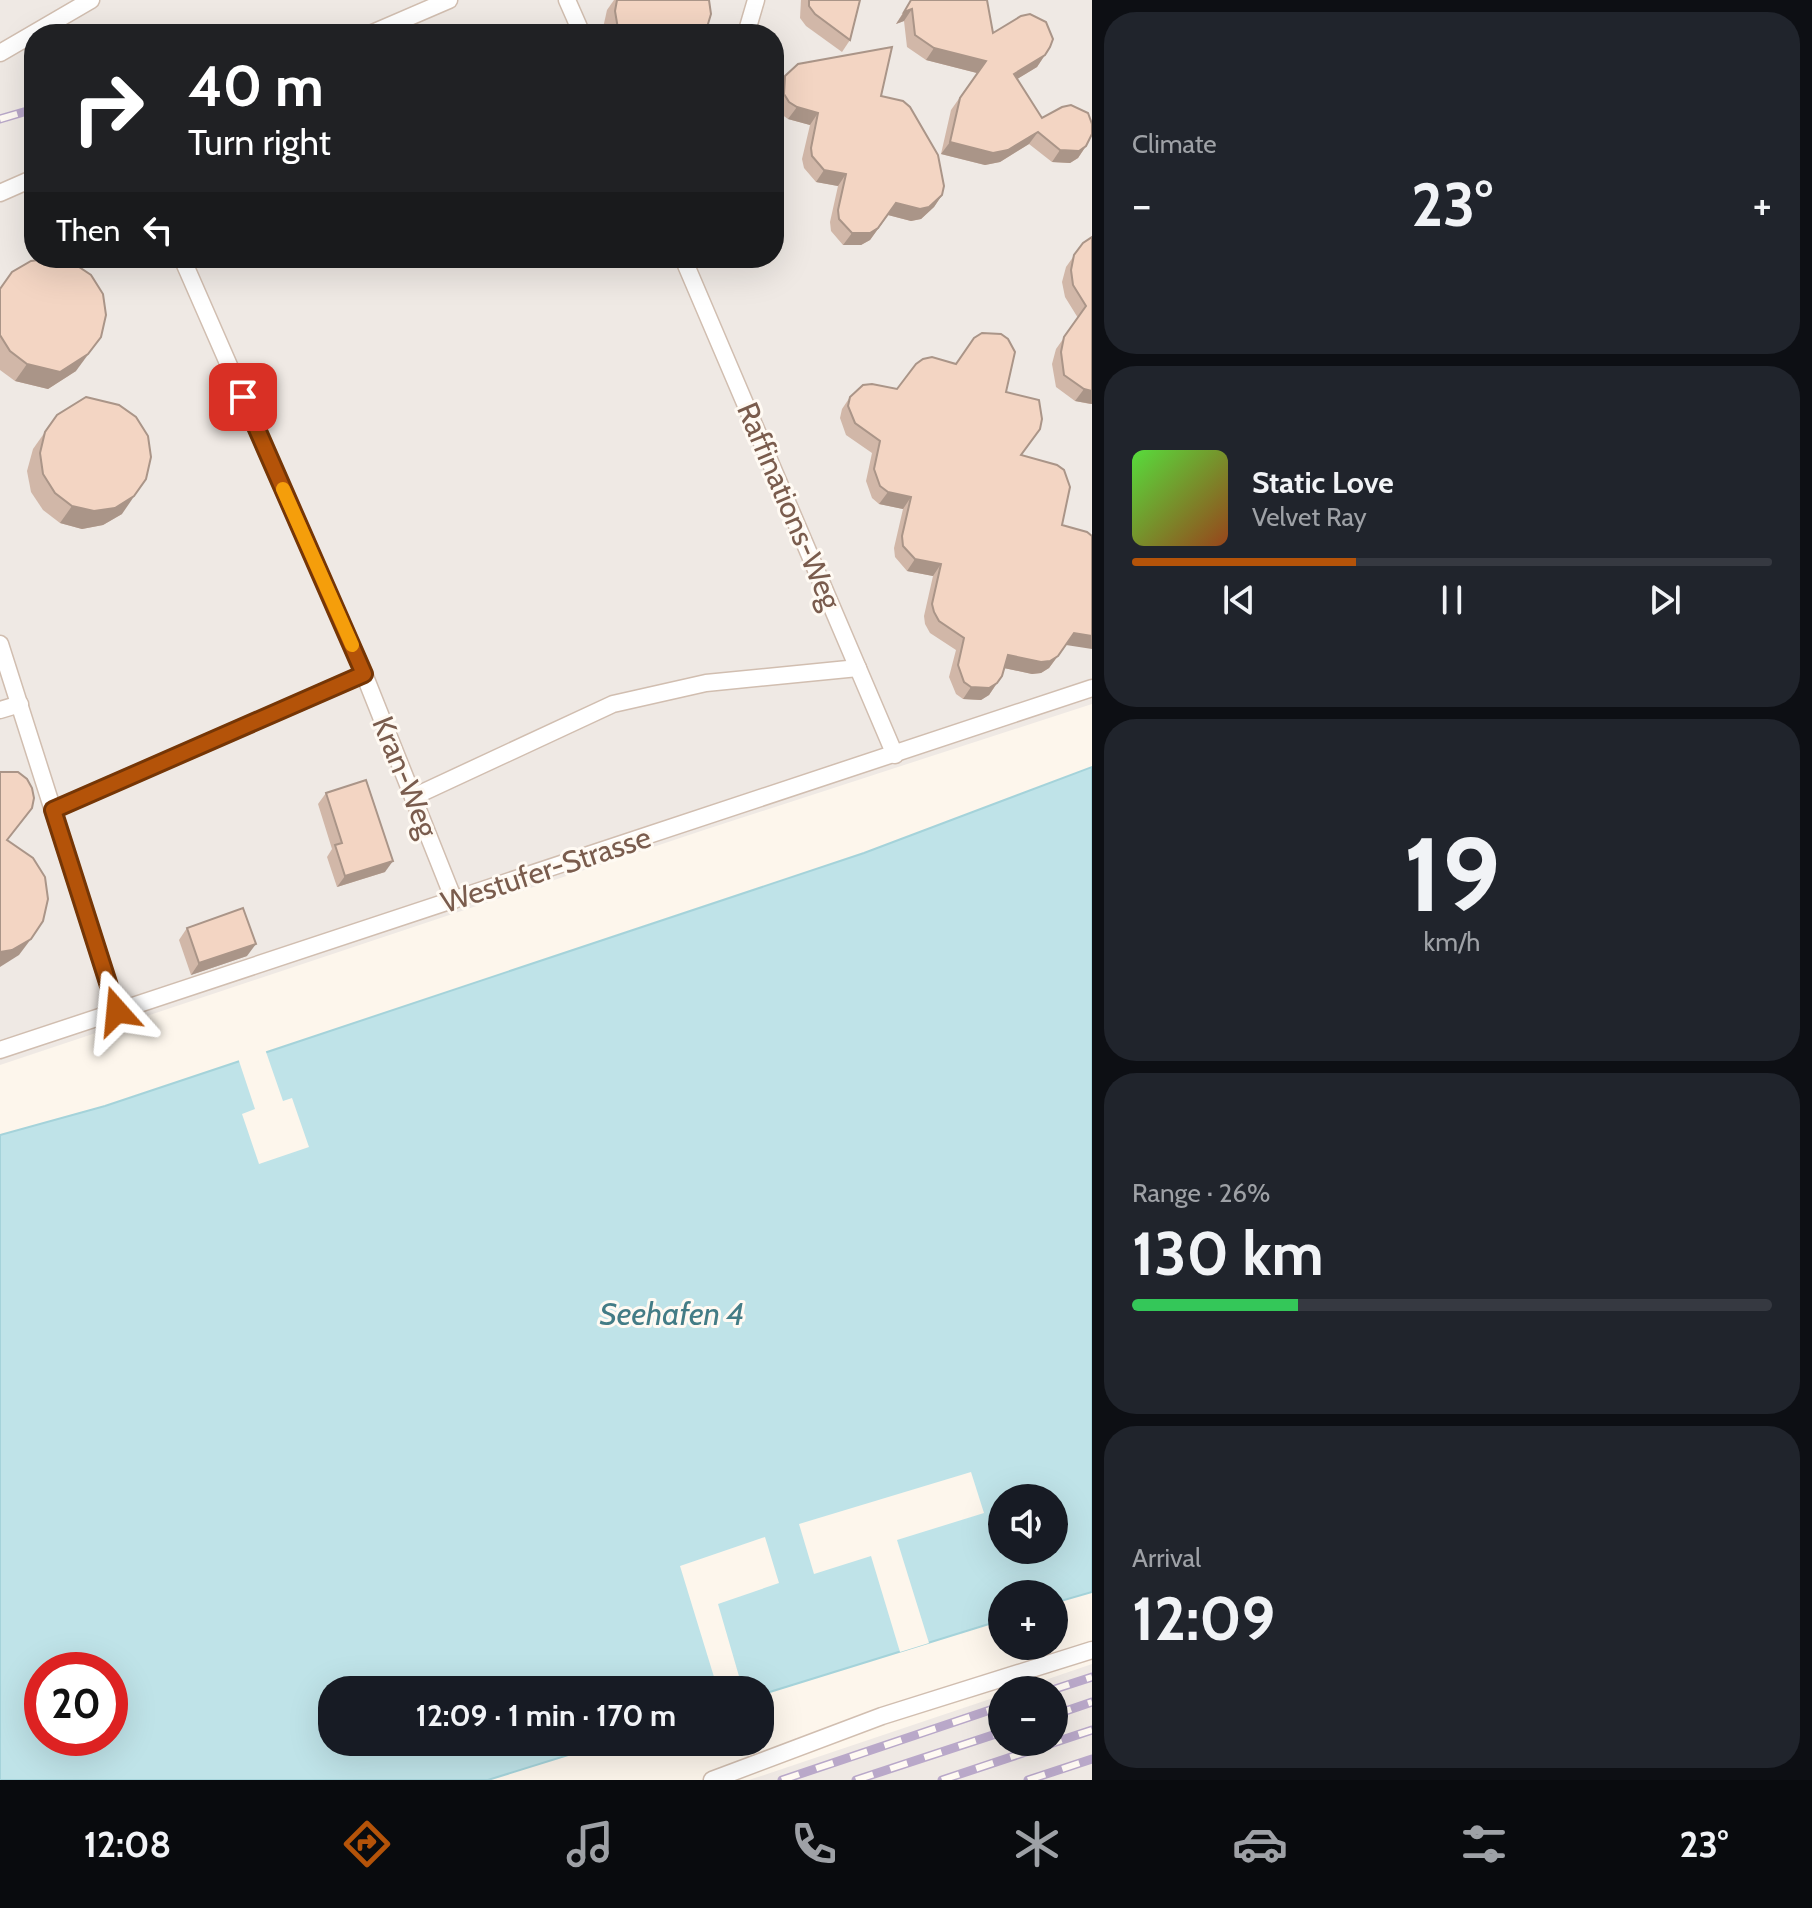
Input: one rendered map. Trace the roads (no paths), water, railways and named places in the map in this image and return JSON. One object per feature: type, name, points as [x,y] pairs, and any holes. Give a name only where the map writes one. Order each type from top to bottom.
[{"type":"lane","points":[[50,24],[91,0]]},
{"type":"lane","points":[[393,24],[449,0]]},
{"type":"lane","points":[[567,0],[578,24]]},
{"type":"lane","points":[[749,24],[756,0]]},
{"type":"lane","points":[[0,53],[24,39]]},
{"type":"lane","points":[[0,193],[24,182]]},
{"type":"lane","name":"Kran-Weg","points":[[186,268],[364,674],[454,900]]},
{"type":"lane","name":"Raffinations-Weg","points":[[687,268],[895,755]]},
{"type":"lane","points":[[0,644],[117,1011]]},
{"type":"lane","points":[[413,797],[613,704],[706,683],[858,668]]},
{"type":"lane","points":[[53,810],[364,674]]},
{"type":"lane","name":"Westufer-Strasse","points":[[0,1050],[1092,688]]},
{"type":"lane","points":[[0,710],[20,704]]},
{"type":"lane","points":[[712,1780],[882,1716],[1092,1650]]},
{"type":"water","name":"Seehafen 4","points":[[1092,767],[1092,1592],[1068,1599],[1068,1580],[988,1580],[988,1624],[774,1691],[774,1676],[318,1676],[318,1756],[565,1756],[488,1780],[0,1780],[0,1135],[105,1106],[864,853]]},
{"type":"railway","points":[[0,119],[24,112]]},
{"type":"railway","points":[[1068,1685],[1092,1677]]},
{"type":"railway","points":[[1068,1710],[1092,1702]]},
{"type":"railway","points":[[782,1780],[988,1711]]},
{"type":"railway","points":[[942,1780],[1092,1730]]},
{"type":"railway","points":[[856,1780],[988,1737]]},
{"type":"railway","points":[[1028,1780],[1092,1759]]}]
